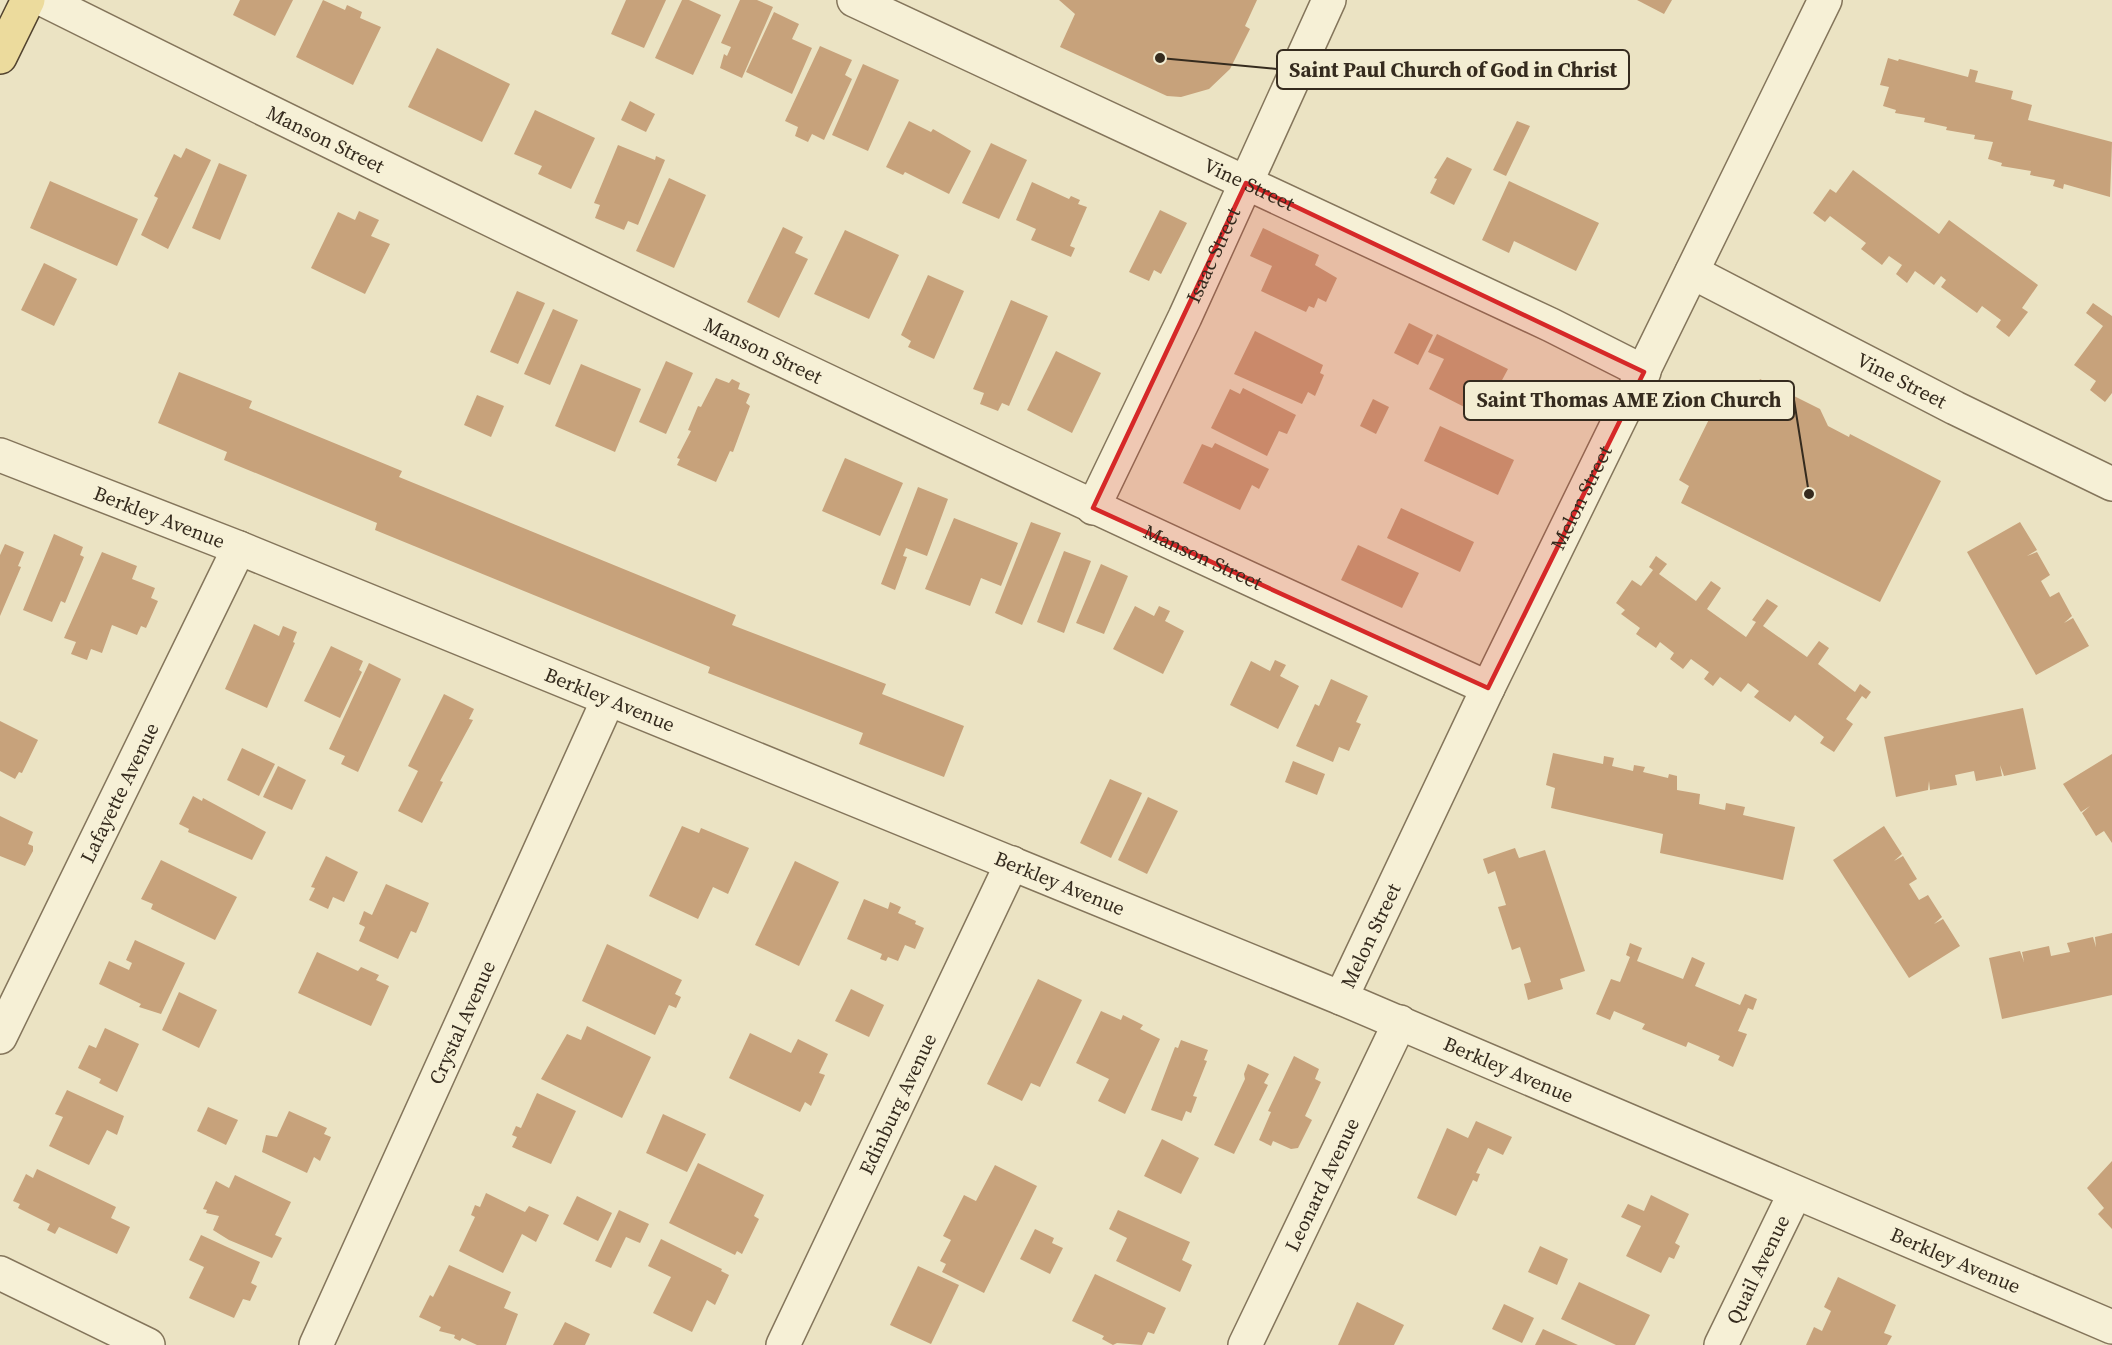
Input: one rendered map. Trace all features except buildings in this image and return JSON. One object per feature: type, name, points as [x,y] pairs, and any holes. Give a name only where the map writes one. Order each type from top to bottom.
[{"type":"main road","points":[[0,57],[28,0]]},
{"type":"street","name":"Manson Street","points":[[44,0],[396,176],[1093,508],[1488,688]]},
{"type":"street","name":"Isaac Street","points":[[1093,508],[1185,317],[1329,0]]},
{"type":"street","name":"Melon Street","points":[[1341,998],[1488,688],[1825,0]]},
{"type":"street","name":"Vine Street","points":[[873,4],[1246,183],[1551,325],[1644,372]]},
{"type":"street","name":"Vine Street","points":[[1692,272],[1955,408],[2112,484]]},
{"type":"street","name":"Berkley Avenue","points":[[0,454],[239,548],[1400,1022],[2112,1327]]},
{"type":"street","name":"Lafayette Avenue","points":[[0,1037],[239,548]]},
{"type":"street","name":"Crystal Avenue","points":[[316,1345],[608,700]]},
{"type":"street","name":"Edinburg Avenue","points":[[783,1345],[1012,863]]},
{"type":"street","name":"Leonard Avenue","points":[[1245,1345],[1400,1022]]},
{"type":"street","name":"Quail Avenue","points":[[1721,1345],[1795,1192]]},
{"type":"street","points":[[0,1273],[148,1345]]},
{"type":"highlighted area","points":[[1246,183],[1644,372],[1488,688],[1093,508]]},
{"type":"place","name":"Saint Paul Church of God in Christ","points":[[1160,58]]},
{"type":"place","name":"Saint Thomas AME Zion Church","points":[[1809,494]]}]
